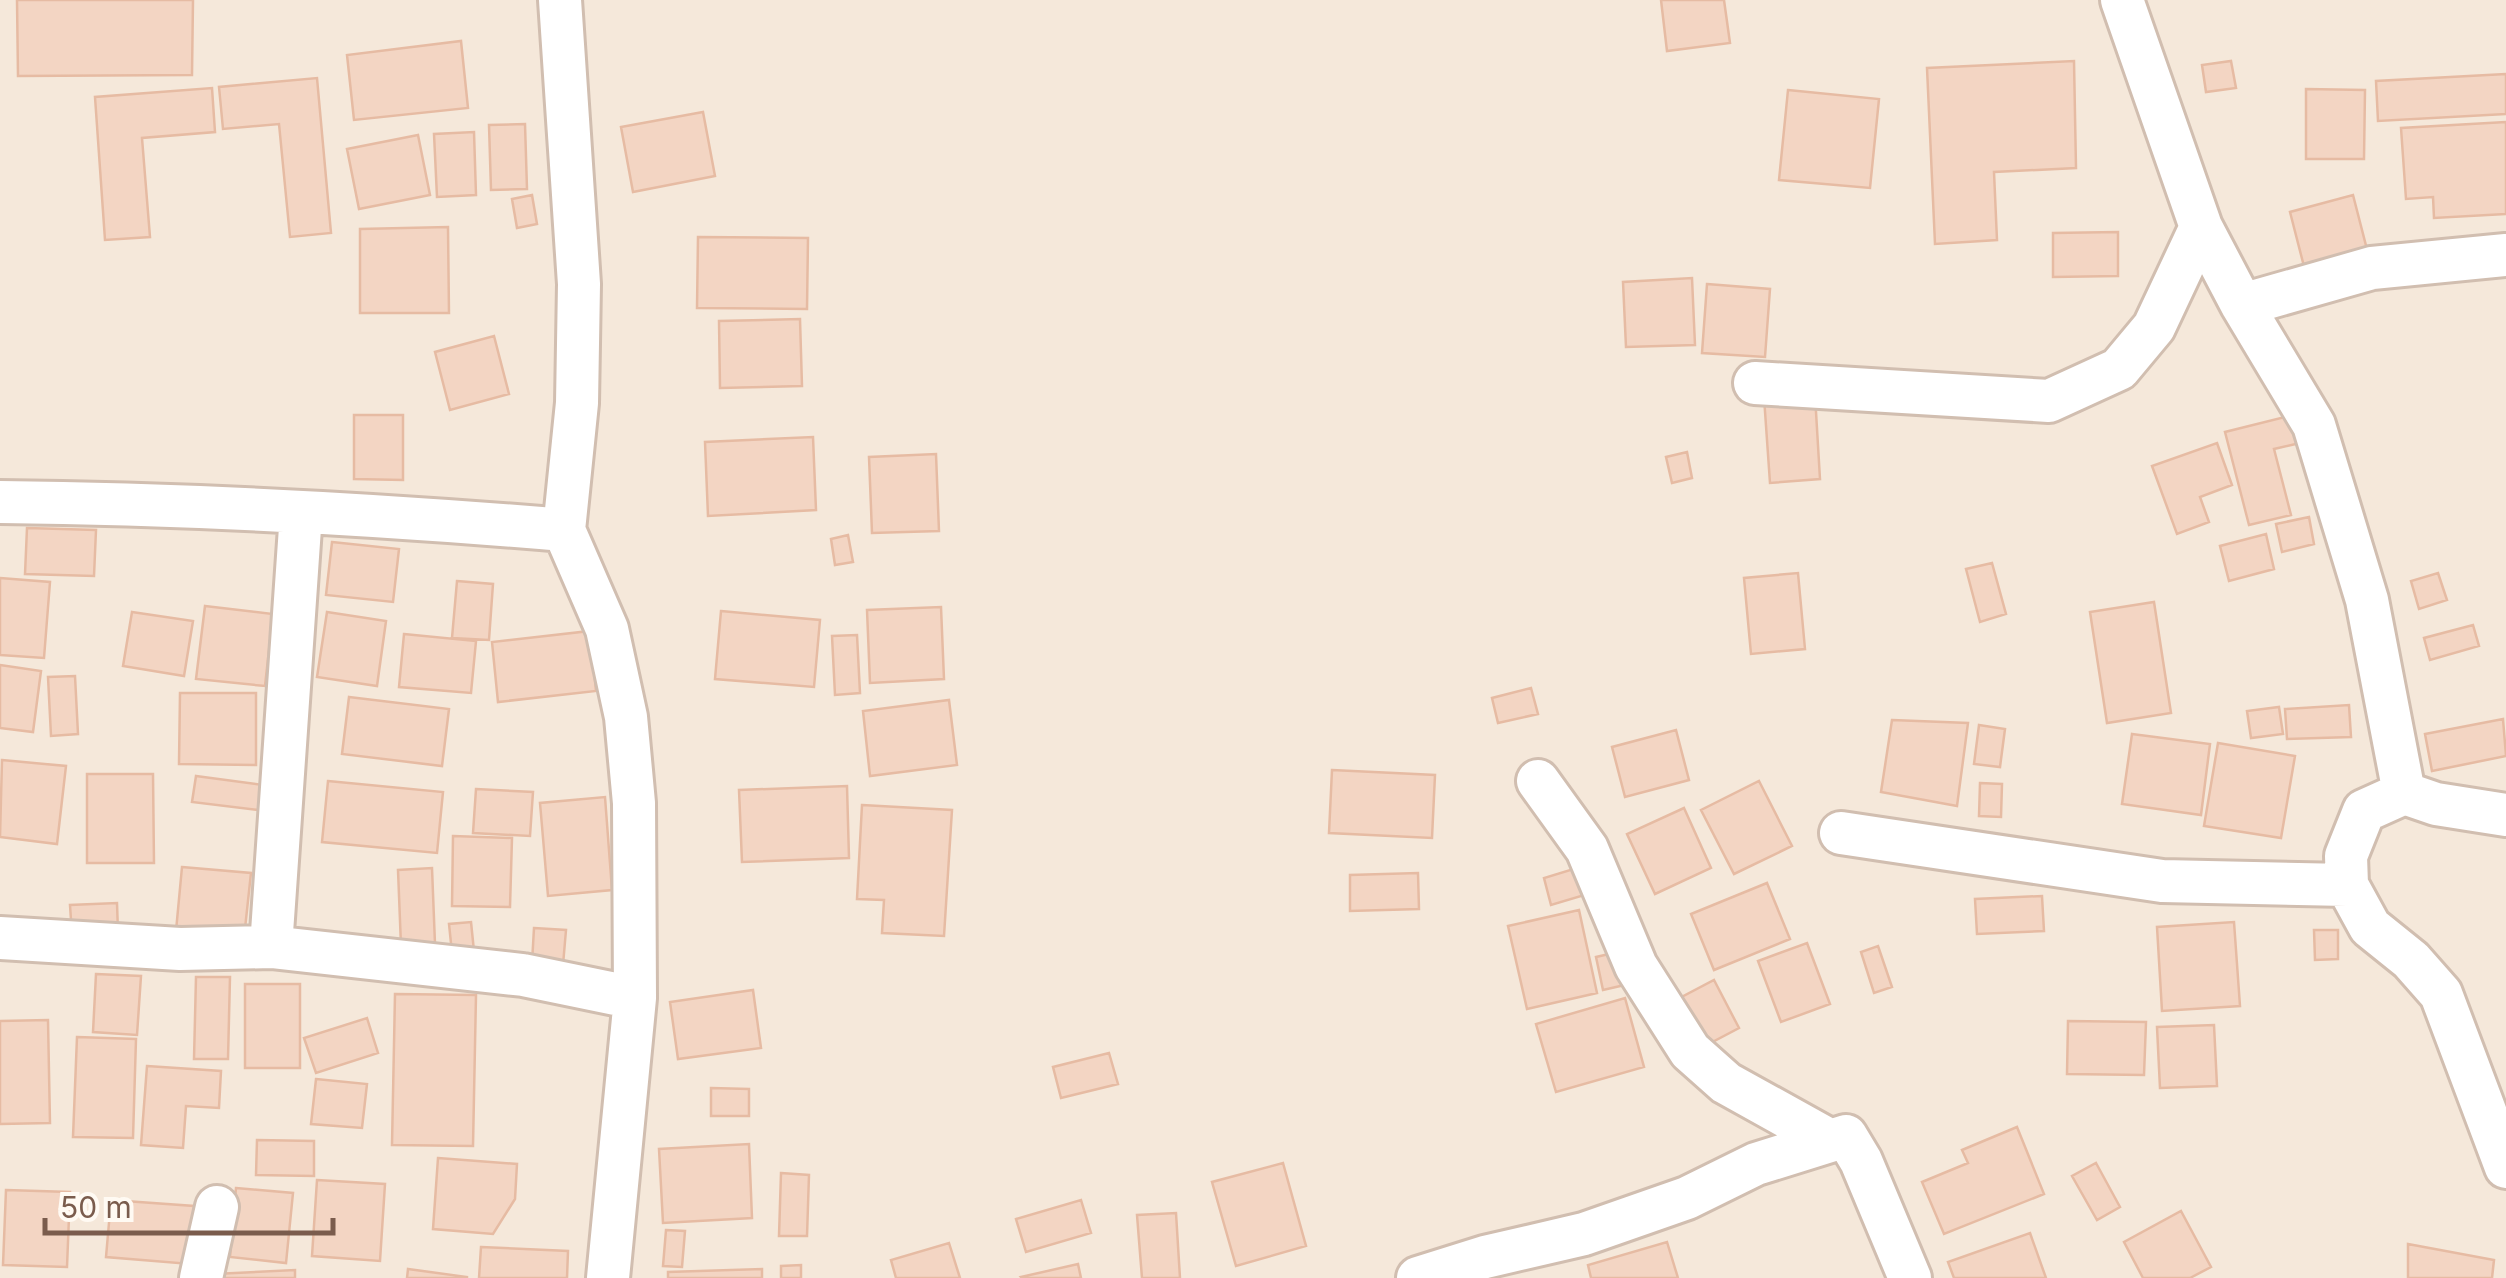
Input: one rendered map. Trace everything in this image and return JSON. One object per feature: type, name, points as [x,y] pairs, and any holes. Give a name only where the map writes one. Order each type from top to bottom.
[{"type":"street","points":[[560,0],[579,284],[577,403],[564,530],[607,629],[626,718],[634,803],[635,998],[608,1278]]},
{"type":"street","points":[[2122,0],[2201,227],[2242,305],[2314,424],[2367,600],[2404,793]]},
{"type":"street","points":[[1755,383],[2049,400],[2120,369],[2154,328],[2201,227]]},
{"type":"street","points":[[2242,305],[2372,268],[2506,255]]},
{"type":"street","points":[[0,502],[162,505],[425,518],[564,530]]},
{"type":"street","points":[[270,947],[301,514]]},
{"type":"street","points":[[1538,781],[1587,849],[1636,966],[1690,1052],[1726,1083],[1829,1140]]},
{"type":"street","points":[[2506,815],[2436,804],[2404,793],[2364,812],[2346,856],[2347,885],[2370,927],[2411,960],[2442,994],[2506,1166]]},
{"type":"street","points":[[1841,832],[2162,881],[2347,885]]},
{"type":"street","points":[[0,938],[180,949],[270,947],[523,975],[635,998]]},
{"type":"street","points":[[1418,1278],[1485,1257],[1584,1234],[1688,1198],[1756,1164],[1846,1136],[1910,1278]]},
{"type":"street","points":[[201,1278],[217,1207]]},
{"type":"shaded area","points":[[0,0],[2506,0],[2506,1278],[0,1278]]},
{"type":"building","points":[[17,0],[193,0],[192,75],[18,76]]},
{"type":"building","points":[[1661,0],[1724,0],[1730,43],[1667,51]]},
{"type":"building","points":[[461,41],[468,108],[354,120],[347,55]]},
{"type":"building","points":[[2074,61],[2076,168],[1994,172],[1997,240],[1935,244],[1927,68]]},
{"type":"building","points":[[2231,61],[2236,88],[2206,92],[2202,65]]},
{"type":"building","points":[[2506,74],[2506,114],[2378,121],[2376,81]]},
{"type":"building","points":[[317,78],[331,233],[290,237],[279,124],[223,129],[219,87]]},
{"type":"building","points":[[212,88],[215,132],[142,138],[150,237],[105,240],[95,97]]},
{"type":"building","points":[[2306,89],[2365,90],[2364,159],[2306,159]]},
{"type":"building","points":[[1788,90],[1879,99],[1870,188],[1779,180]]},
{"type":"building","points":[[703,112],[715,176],[633,192],[621,127]]},
{"type":"building","points":[[2506,122],[2506,214],[2434,218],[2433,197],[2406,199],[2401,128]]},
{"type":"building","points":[[525,124],[527,189],[491,190],[489,125]]},
{"type":"building","points":[[474,132],[476,195],[437,197],[434,134]]},
{"type":"building","points":[[418,135],[430,195],[359,209],[347,149]]},
{"type":"building","points":[[532,195],[537,224],[517,228],[512,199]]},
{"type":"building","points":[[2353,195],[2371,265],[2308,282],[2290,212]]},
{"type":"building","points":[[448,227],[449,313],[360,313],[360,229]]},
{"type":"building","points":[[2118,232],[2118,276],[2053,277],[2053,233]]},
{"type":"building","points":[[698,237],[808,238],[807,309],[697,308]]},
{"type":"building","points":[[1692,278],[1695,345],[1626,347],[1623,282]]},
{"type":"building","points":[[1707,284],[1770,289],[1765,357],[1702,353]]},
{"type":"building","points":[[800,319],[802,386],[720,388],[719,321]]},
{"type":"building","points":[[494,336],[509,394],[450,410],[435,352]]},
{"type":"building","points":[[1815,395],[1820,479],[1770,483],[1764,397]]},
{"type":"building","points":[[354,415],[403,415],[403,480],[354,479]]},
{"type":"building","points":[[2293,415],[2300,443],[2274,449],[2291,515],[2249,525],[2225,432]]},
{"type":"building","points":[[813,437],[816,510],[708,516],[705,442]]},
{"type":"building","points":[[2217,443],[2232,485],[2200,497],[2209,522],[2177,534],[2152,466]]},
{"type":"building","points":[[1687,452],[1692,478],[1672,483],[1666,457]]},
{"type":"building","points":[[936,454],[939,531],[872,533],[869,457]]},
{"type":"building","points":[[2309,517],[2314,544],[2282,552],[2276,524]]},
{"type":"building","points":[[27,528],[96,530],[94,576],[25,574]]},
{"type":"building","points":[[2266,534],[2274,569],[2229,581],[2220,546]]},
{"type":"building","points":[[848,535],[853,562],[835,565],[831,539]]},
{"type":"building","points":[[332,542],[399,549],[393,602],[326,595]]},
{"type":"building","points":[[1992,563],[2006,614],[1980,622],[1966,569]]},
{"type":"building","points":[[1798,573],[1805,649],[1751,654],[1744,578]]},
{"type":"building","points":[[2438,573],[2447,600],[2419,609],[2411,581]]},
{"type":"building","points":[[0,578],[50,582],[44,658],[0,655]]},
{"type":"building","points":[[457,581],[493,584],[489,640],[452,638]]},
{"type":"building","points":[[2154,602],[2171,713],[2107,723],[2090,612]]},
{"type":"building","points":[[205,606],[273,614],[265,686],[196,679]]},
{"type":"building","points":[[941,607],[944,679],[870,683],[867,610]]},
{"type":"building","points":[[721,611],[820,620],[814,687],[715,679]]},
{"type":"building","points":[[132,612],[193,621],[184,676],[123,666]]},
{"type":"building","points":[[327,612],[386,621],[377,686],[317,677]]},
{"type":"building","points":[[2473,625],[2479,646],[2430,660],[2424,638]]},
{"type":"building","points":[[590,631],[596,691],[498,702],[492,642]]},
{"type":"building","points":[[404,634],[476,641],[471,693],[399,687]]},
{"type":"building","points":[[857,635],[860,693],[835,695],[832,636]]},
{"type":"building","points":[[0,665],[41,671],[33,732],[0,728]]},
{"type":"building","points":[[75,676],[78,734],[51,736],[48,677]]},
{"type":"building","points":[[1531,688],[1538,714],[1498,723],[1492,698]]},
{"type":"building","points":[[180,693],[256,693],[256,765],[179,764]]},
{"type":"building","points":[[349,697],[449,709],[442,766],[342,754]]},
{"type":"building","points":[[949,700],[957,765],[870,776],[863,711]]},
{"type":"building","points":[[2349,705],[2351,737],[2287,739],[2285,709]]},
{"type":"building","points":[[2279,707],[2283,734],[2251,738],[2247,711]]},
{"type":"building","points":[[2503,719],[2506,756],[2432,771],[2425,734]]},
{"type":"building","points":[[1892,720],[1968,723],[1957,806],[1881,792]]},
{"type":"building","points":[[1979,725],[2005,729],[2000,767],[1974,764]]},
{"type":"building","points":[[1676,730],[1689,780],[1625,797],[1612,747]]},
{"type":"building","points":[[2132,734],[2210,744],[2201,815],[2122,804]]},
{"type":"building","points":[[2218,743],[2295,756],[2281,838],[2204,826]]},
{"type":"building","points":[[2,760],[66,766],[57,844],[0,837]]},
{"type":"building","points":[[1332,770],[1435,775],[1432,838],[1329,833]]},
{"type":"building","points":[[87,774],[153,774],[154,863],[87,863]]},
{"type":"building","points":[[196,776],[263,785],[259,810],[192,802]]},
{"type":"building","points":[[328,781],[443,792],[437,853],[322,842]]},
{"type":"building","points":[[1759,781],[1792,846],[1734,874],[1701,810]]},
{"type":"building","points":[[1980,783],[2002,784],[2001,817],[1979,816]]},
{"type":"building","points":[[847,786],[849,858],[742,862],[739,790]]},
{"type":"building","points":[[476,789],[533,792],[530,836],[473,833]]},
{"type":"building","points":[[605,797],[612,890],[548,896],[540,803]]},
{"type":"building","points":[[862,805],[952,810],[944,936],[882,933],[884,900],[857,899]]},
{"type":"building","points":[[1684,808],[1711,868],[1655,894],[1627,834]]},
{"type":"building","points":[[453,836],[512,838],[510,907],[452,906]]},
{"type":"building","points":[[182,867],[251,873],[244,938],[176,931]]},
{"type":"building","points":[[1580,867],[1588,894],[1551,905],[1544,878]]},
{"type":"building","points":[[432,868],[435,944],[401,946],[398,870]]},
{"type":"building","points":[[1418,873],[1419,909],[1350,911],[1350,875]]},
{"type":"building","points":[[1767,883],[1790,939],[1714,970],[1691,914]]},
{"type":"building","points":[[2042,896],[2044,931],[1977,934],[1975,899]]},
{"type":"building","points":[[117,903],[118,932],[72,935],[70,905]]},
{"type":"building","points":[[1579,910],[1597,993],[1527,1009],[1508,926]]},
{"type":"building","points":[[471,922],[474,951],[452,953],[449,924]]},
{"type":"building","points":[[2234,922],[2240,1006],[2162,1011],[2157,927]]},
{"type":"building","points":[[534,928],[566,930],[563,965],[532,963]]},
{"type":"building","points":[[2314,930],[2338,930],[2338,959],[2315,960]]},
{"type":"building","points":[[1807,943],[1830,1004],[1781,1022],[1758,961]]},
{"type":"building","points":[[1878,946],[1892,987],[1874,993],[1861,952]]},
{"type":"building","points":[[1622,951],[1629,984],[1603,990],[1596,957]]},
{"type":"building","points":[[96,974],[141,976],[137,1035],[93,1032]]},
{"type":"building","points":[[196,977],[230,977],[228,1059],[194,1059]]},
{"type":"building","points":[[1714,980],[1739,1028],[1699,1049],[1674,1001]]},
{"type":"building","points":[[245,984],[300,984],[300,1068],[245,1068]]},
{"type":"building","points":[[753,990],[761,1048],[678,1059],[670,1002]]},
{"type":"building","points":[[395,994],[476,995],[473,1146],[392,1145]]},
{"type":"building","points":[[1625,998],[1644,1067],[1556,1092],[1536,1024]]},
{"type":"building","points":[[367,1018],[378,1053],[316,1073],[304,1038]]},
{"type":"building","points":[[48,1020],[50,1123],[0,1124],[0,1021]]},
{"type":"building","points":[[2068,1021],[2146,1022],[2144,1075],[2067,1074]]},
{"type":"building","points":[[2214,1025],[2217,1086],[2160,1088],[2157,1027]]},
{"type":"building","points":[[77,1037],[136,1039],[133,1138],[73,1137]]},
{"type":"building","points":[[1109,1053],[1118,1084],[1061,1098],[1053,1067]]},
{"type":"building","points":[[147,1066],[221,1071],[219,1108],[186,1106],[183,1148],[141,1145]]},
{"type":"building","points":[[316,1079],[367,1084],[362,1128],[311,1124]]},
{"type":"building","points":[[711,1088],[749,1089],[749,1116],[711,1116]]},
{"type":"building","points":[[2017,1127],[2044,1194],[1944,1234],[1922,1182],[1968,1163],[1962,1150]]},
{"type":"building","points":[[257,1140],[314,1141],[314,1176],[256,1175]]},
{"type":"building","points":[[749,1144],[752,1218],[663,1223],[659,1149]]},
{"type":"building","points":[[438,1158],[517,1164],[515,1199],[493,1234],[433,1229]]},
{"type":"building","points":[[1283,1163],[1306,1246],[1236,1266],[1212,1182]]},
{"type":"building","points":[[2096,1163],[2120,1207],[2097,1220],[2072,1176]]},
{"type":"building","points":[[781,1173],[809,1175],[807,1236],[779,1236]]},
{"type":"building","points":[[317,1180],[385,1184],[380,1261],[312,1256]]},
{"type":"building","points":[[236,1188],[293,1193],[286,1263],[230,1257]]},
{"type":"building","points":[[6,1190],[70,1192],[67,1267],[3,1265]]},
{"type":"building","points":[[111,1200],[194,1206],[190,1264],[106,1257]]},
{"type":"building","points":[[1081,1200],[1091,1233],[1026,1252],[1016,1219]]},
{"type":"building","points":[[2181,1211],[2211,1267],[2190,1278],[2143,1278],[2124,1242]]},
{"type":"building","points":[[1176,1213],[1180,1278],[1142,1278],[1137,1215]]},
{"type":"building","points":[[666,1230],[685,1231],[682,1267],[663,1266]]},
{"type":"building","points":[[2030,1233],[2046,1278],[1954,1278],[1948,1262]]},
{"type":"building","points":[[1667,1242],[1678,1278],[1591,1278],[1588,1265]]},
{"type":"building","points":[[949,1243],[960,1278],[896,1278],[891,1260]]},
{"type":"building","points":[[2408,1244],[2494,1260],[2492,1278],[2408,1278]]},
{"type":"building","points":[[481,1247],[568,1251],[567,1278],[479,1278]]},
{"type":"building","points":[[1078,1264],[1081,1278],[1021,1277]]},
{"type":"building","points":[[801,1265],[801,1278],[781,1278],[781,1266]]},
{"type":"building","points":[[408,1269],[467,1277],[467,1278],[407,1278]]},
{"type":"building","points":[[762,1269],[762,1278],[668,1278],[668,1272]]},
{"type":"building","points":[[295,1270],[295,1278],[215,1278],[215,1274]]}]
